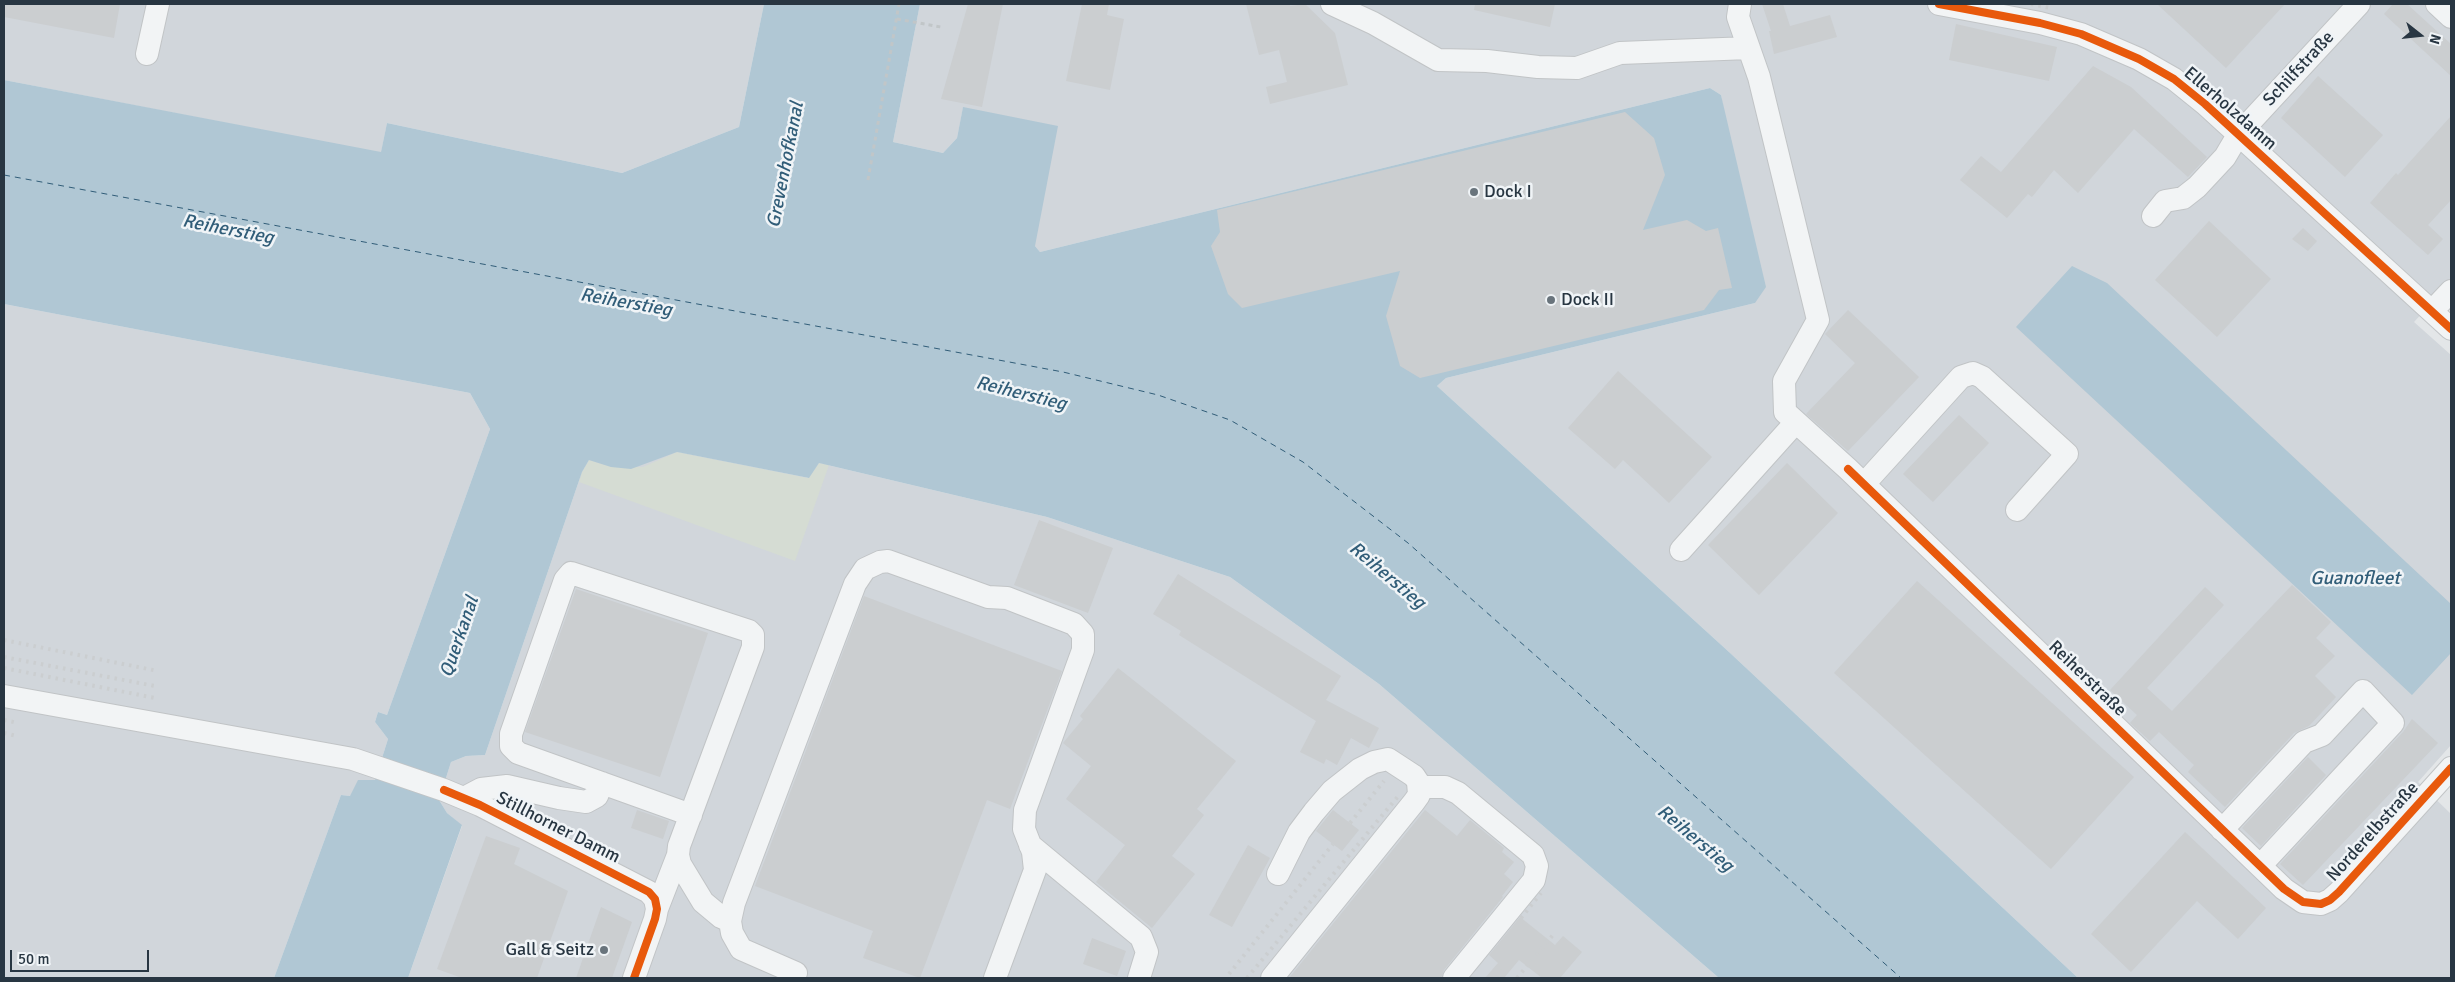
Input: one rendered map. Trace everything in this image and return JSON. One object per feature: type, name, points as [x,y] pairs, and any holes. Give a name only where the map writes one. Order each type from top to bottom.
[{"type":"street","points":[[147,54],[158,4]]},
{"type":"street","points":[[1332,4],[1373,22],[1438,60],[1487,61],[1538,67],[1577,68],[1620,52],[1749,48]]},
{"type":"street","name":"Reiherstraße","points":[[1740,4],[1738,17],[1759,77],[1818,320],[1784,381],[1785,412],[1856,477],[2293,897],[2310,904]]},
{"type":"street","name":"Ellerholzdamm","points":[[1939,4],[2063,29],[2118,48],[2174,79],[2451,329]]},
{"type":"street","name":"Schilfstraße","points":[[2152,216],[2165,201],[2183,198],[2197,187],[2225,157],[2238,135],[2359,4]]},
{"type":"street","points":[[2437,4],[2451,17]]},
{"type":"street","points":[[2432,311],[2451,291]]},
{"type":"street","points":[[1856,477],[1961,377],[1973,373],[1982,377],[2067,454],[2017,510]]},
{"type":"street","points":[[1681,550],[1796,422]]},
{"type":"street","points":[[799,976],[741,949],[732,933],[730,921],[734,903],[855,584],[865,569],[880,562],[899,564],[988,597],[1007,598],[1074,624],[1083,634],[1083,650],[1025,810],[1024,829],[1033,859],[1032,918]]},
{"type":"street","points":[[634,978],[656,904],[678,855],[691,815],[754,647],[753,635],[731,625],[571,573],[565,580],[510,740],[511,746],[518,753],[691,815]]},
{"type":"street","points":[[2222,830],[2304,742],[2322,735],[2363,692],[2393,723],[2260,866]]},
{"type":"street","name":"Stillhorner Damm","points":[[4,696],[353,759],[454,794],[638,885],[656,904]]},
{"type":"street","points":[[1278,874],[1300,832],[1314,812],[1332,792],[1360,769],[1374,762],[1388,759],[1414,776],[1420,787]]},
{"type":"street","name":"Norderelbstraße","points":[[2310,904],[2321,904],[2330,900],[2339,892],[2448,777]]},
{"type":"street","points":[[454,794],[507,786],[586,802],[597,796],[602,783]]},
{"type":"street","points":[[1420,787],[1445,786],[1458,793],[1533,855],[1538,866],[1534,880],[1454,978]]},
{"type":"street","points":[[1272,978],[1414,802],[1420,787]]},
{"type":"street","points":[[678,855],[680,864],[703,902],[721,918],[730,921]]},
{"type":"street","points":[[1033,859],[1060,870],[1142,937],[1147,952],[1139,978]]},
{"type":"street","points":[[995,978],[1033,859]]},
{"type":"street","points":[[1010,978],[1048,874],[1060,870]]},
{"type":"path","points":[[868,180],[899,4]]},
{"type":"path","points":[[897,19],[941,27]]},
{"type":"shaded area","points":[[4,4],[764,4],[739,127],[622,173],[387,123],[381,153],[4,80]]},
{"type":"shaded area","points":[[920,4],[2451,4],[2451,282],[2414,322],[2451,355],[2451,745],[2418,782],[2451,814],[2451,978],[2078,978],[1729,652],[1437,386],[1446,378],[1755,303],[1721,95],[1710,88],[1040,252],[1035,246],[963,108],[957,138],[943,153],[893,142]]},
{"type":"shaded area","points":[[4,304],[470,393],[490,429],[387,715],[378,712],[375,722],[388,739],[375,780],[350,796],[341,795],[274,978],[4,978]]},
{"type":"shaded area","points":[[677,452],[808,478],[819,463],[1047,517],[1230,577],[1379,684],[1719,978],[408,978],[462,826],[447,813],[439,800],[451,762],[466,756],[485,755],[582,472],[589,460]]},
{"type":"shaded area","points":[[677,452],[808,478],[819,463],[829,465],[795,561],[579,482],[589,460],[611,467],[643,467]]},
{"type":"water","points":[[764,4],[920,4],[893,142],[943,153],[957,138],[963,107],[1058,126],[1035,246],[1040,252],[1710,88],[1721,95],[1766,287],[1755,303],[1446,378],[1437,386],[1729,652],[2078,978],[1719,978],[1379,684],[1230,577],[1047,517],[819,463],[809,478],[677,452],[631,469],[611,467],[589,460],[582,472],[485,755],[466,756],[451,762],[439,800],[447,813],[462,825],[408,978],[274,978],[341,795],[350,796],[358,780],[375,780],[388,739],[375,722],[378,712],[387,715],[490,429],[470,393],[4,304],[4,80],[381,152],[387,123],[622,173],[739,127]]},
{"type":"water","name":"Guanofleet","points":[[2072,266],[2107,283],[2451,604],[2451,653],[2412,695],[2016,327]]},
{"type":"building","points":[[4,4],[120,4],[114,38],[4,17]]},
{"type":"building","points":[[968,4],[1003,4],[982,107],[941,99]]},
{"type":"building","points":[[1082,4],[1109,4],[1107,15],[1124,19],[1110,90],[1066,81]]},
{"type":"building","points":[[1246,4],[1290,4],[1290,6],[1305,4],[1335,33],[1348,85],[1270,104],[1266,87],[1287,82],[1279,50],[1259,55]]},
{"type":"building","points":[[1475,4],[1555,4],[1550,27],[1474,10]]},
{"type":"building","points":[[1762,4],[1783,4],[1790,26],[1830,15],[1837,37],[1774,54],[1769,31],[1771,31]]},
{"type":"building","points":[[2157,4],[2285,4],[2226,68]]},
{"type":"building","points":[[2393,4],[2407,4],[2451,44],[2451,76],[2384,14]]},
{"type":"building","points":[[1956,24],[2057,47],[2049,81],[1949,60]]},
{"type":"building","points":[[2093,66],[2131,87],[2207,157],[2188,177],[2134,129],[2078,193],[2054,170],[2032,197],[2028,194],[2007,218],[1960,180],[1981,156],[2001,172]]},
{"type":"building","points":[[2318,76],[2383,135],[2345,177],[2281,118]]},
{"type":"building","points":[[1625,112],[1654,138],[1665,175],[1643,230],[1687,220],[1706,231],[1718,228],[1732,288],[1719,290],[1704,310],[1420,378],[1400,366],[1386,316],[1400,271],[1242,308],[1228,294],[1211,246],[1220,232],[1217,210]]},
{"type":"building","points":[[2451,116],[2451,200],[2428,225],[2443,239],[2428,255],[2370,203]]},
{"type":"building","points":[[2209,221],[2271,279],[2217,337],[2155,280]]},
{"type":"building","points":[[2303,228],[2317,241],[2308,251],[2292,239]]},
{"type":"building","points":[[1848,310],[1919,377],[1848,451],[1806,414],[1855,363],[1825,334]]},
{"type":"building","points":[[1618,371],[1712,457],[1669,503],[1623,460],[1615,469],[1568,428]]},
{"type":"building","points":[[1959,415],[1989,443],[1933,502],[1903,474]]},
{"type":"building","points":[[1787,463],[1838,513],[1759,595],[1708,545]]},
{"type":"building","points":[[1039,520],[1113,548],[1088,613],[1014,585]]},
{"type":"building","points":[[1178,574],[1341,676],[1326,700],[1379,728],[1369,748],[1351,738],[1337,765],[1326,759],[1324,764],[1300,752],[1316,721],[1179,635],[1181,631],[1153,614]]},
{"type":"building","points":[[1917,581],[2134,777],[2051,869],[1834,673]]},
{"type":"building","points":[[2292,585],[2331,622],[2316,638],[2335,656],[2315,676],[2336,697],[2309,726],[2294,733],[2225,807],[2188,772],[2194,765],[2159,732],[2150,741],[2130,723],[2137,715],[2110,690],[2205,587],[2224,605],[2147,688],[2172,711]]},
{"type":"building","points":[[576,589],[708,633],[660,777],[525,732]]},
{"type":"building","points":[[864,596],[1062,671],[1010,809],[987,800],[920,978],[863,958],[873,931],[755,886]]},
{"type":"building","points":[[1118,668],[1236,761],[1197,809],[1204,815],[1172,856],[1195,874],[1152,928],[1096,882],[1125,845],[1066,799],[1091,766],[1063,743],[1083,719],[1080,716]]},
{"type":"building","points":[[2412,719],[2438,743],[2303,885],[2280,864],[2403,732]]},
{"type":"building","points":[[2308,757],[2326,775],[2261,846],[2242,828]]},
{"type":"building","points":[[637,810],[669,821],[663,839],[631,828]]},
{"type":"building","points":[[1333,810],[1359,830],[1342,851],[1316,831]]},
{"type":"building","points":[[1425,810],[1457,836],[1470,820],[1504,848],[1502,852],[1514,862],[1504,874],[1513,882],[1444,970],[1441,978],[1289,978]]},
{"type":"building","points":[[2185,832],[2266,908],[2238,939],[2197,901],[2131,972],[2091,934]]},
{"type":"building","points":[[486,836],[520,848],[514,864],[568,891],[537,978],[462,978],[437,969]]},
{"type":"building","points":[[1248,845],[1270,858],[1232,927],[1209,915]]},
{"type":"building","name":"Gall & Seitz","points":[[601,907],[632,922],[612,978],[576,978]]},
{"type":"building","points":[[1520,917],[1555,945],[1563,936],[1582,952],[1560,978],[1542,978],[1519,960],[1504,978],[1485,978],[1498,963],[1489,955]]},
{"type":"building","points":[[1092,938],[1126,951],[1117,976],[1083,964]]},
{"type":"ferry route","points":[[4,175],[1063,372],[1158,395],[1230,420],[1303,462],[1408,543],[1901,978]]},
{"type":"railway","points":[[2031,4],[2051,8]]},
{"type":"railway","points":[[4,640],[158,671]]},
{"type":"railway","points":[[4,657],[155,686]]},
{"type":"railway","points":[[4,668],[155,698]]},
{"type":"railway","points":[[4,720],[18,723]]},
{"type":"railway","points":[[4,733],[17,736]]},
{"type":"railway","points":[[1350,823],[1384,781]]},
{"type":"railway","points":[[1247,978],[1400,794]]},
{"type":"railway","points":[[1229,974],[1333,844]]},
{"type":"railway","points":[[1521,918],[1541,893]]},
{"type":"railway","points":[[1517,978],[1553,935]]},
{"type":"railway","points":[[1496,978],[1503,970]]},
{"type":"cycle path","points":[[1939,4],[2040,23],[2081,34],[2139,59],[2174,79],[2205,104],[2451,329]]},
{"type":"cycle path","points":[[1848,469],[2284,889],[2303,902],[2321,904],[2330,900],[2339,892],[2451,768]]},
{"type":"cycle path","points":[[444,790],[480,805],[649,892],[655,899],[657,909],[634,978]]},
{"type":"place","name":"Dock I","points":[[1474,192]]},
{"type":"place","name":"Dock II","points":[[1551,300]]},
{"type":"place","name":"Gall & Seitz","points":[[604,950]]},
{"type":"water label","name":"Grevenhofkanal","points":[[786,165]]},
{"type":"water label","name":"Reiherstieg","points":[[228,230]]},
{"type":"water label","name":"Reiherstieg","points":[[626,303]]},
{"type":"water label","name":"Reiherstieg","points":[[1021,394]]},
{"type":"water label","name":"Reiherstieg","points":[[1387,576]]},
{"type":"water label","name":"Querkanal","points":[[460,637]]},
{"type":"water label","name":"Reiherstieg","points":[[1695,839]]}]
